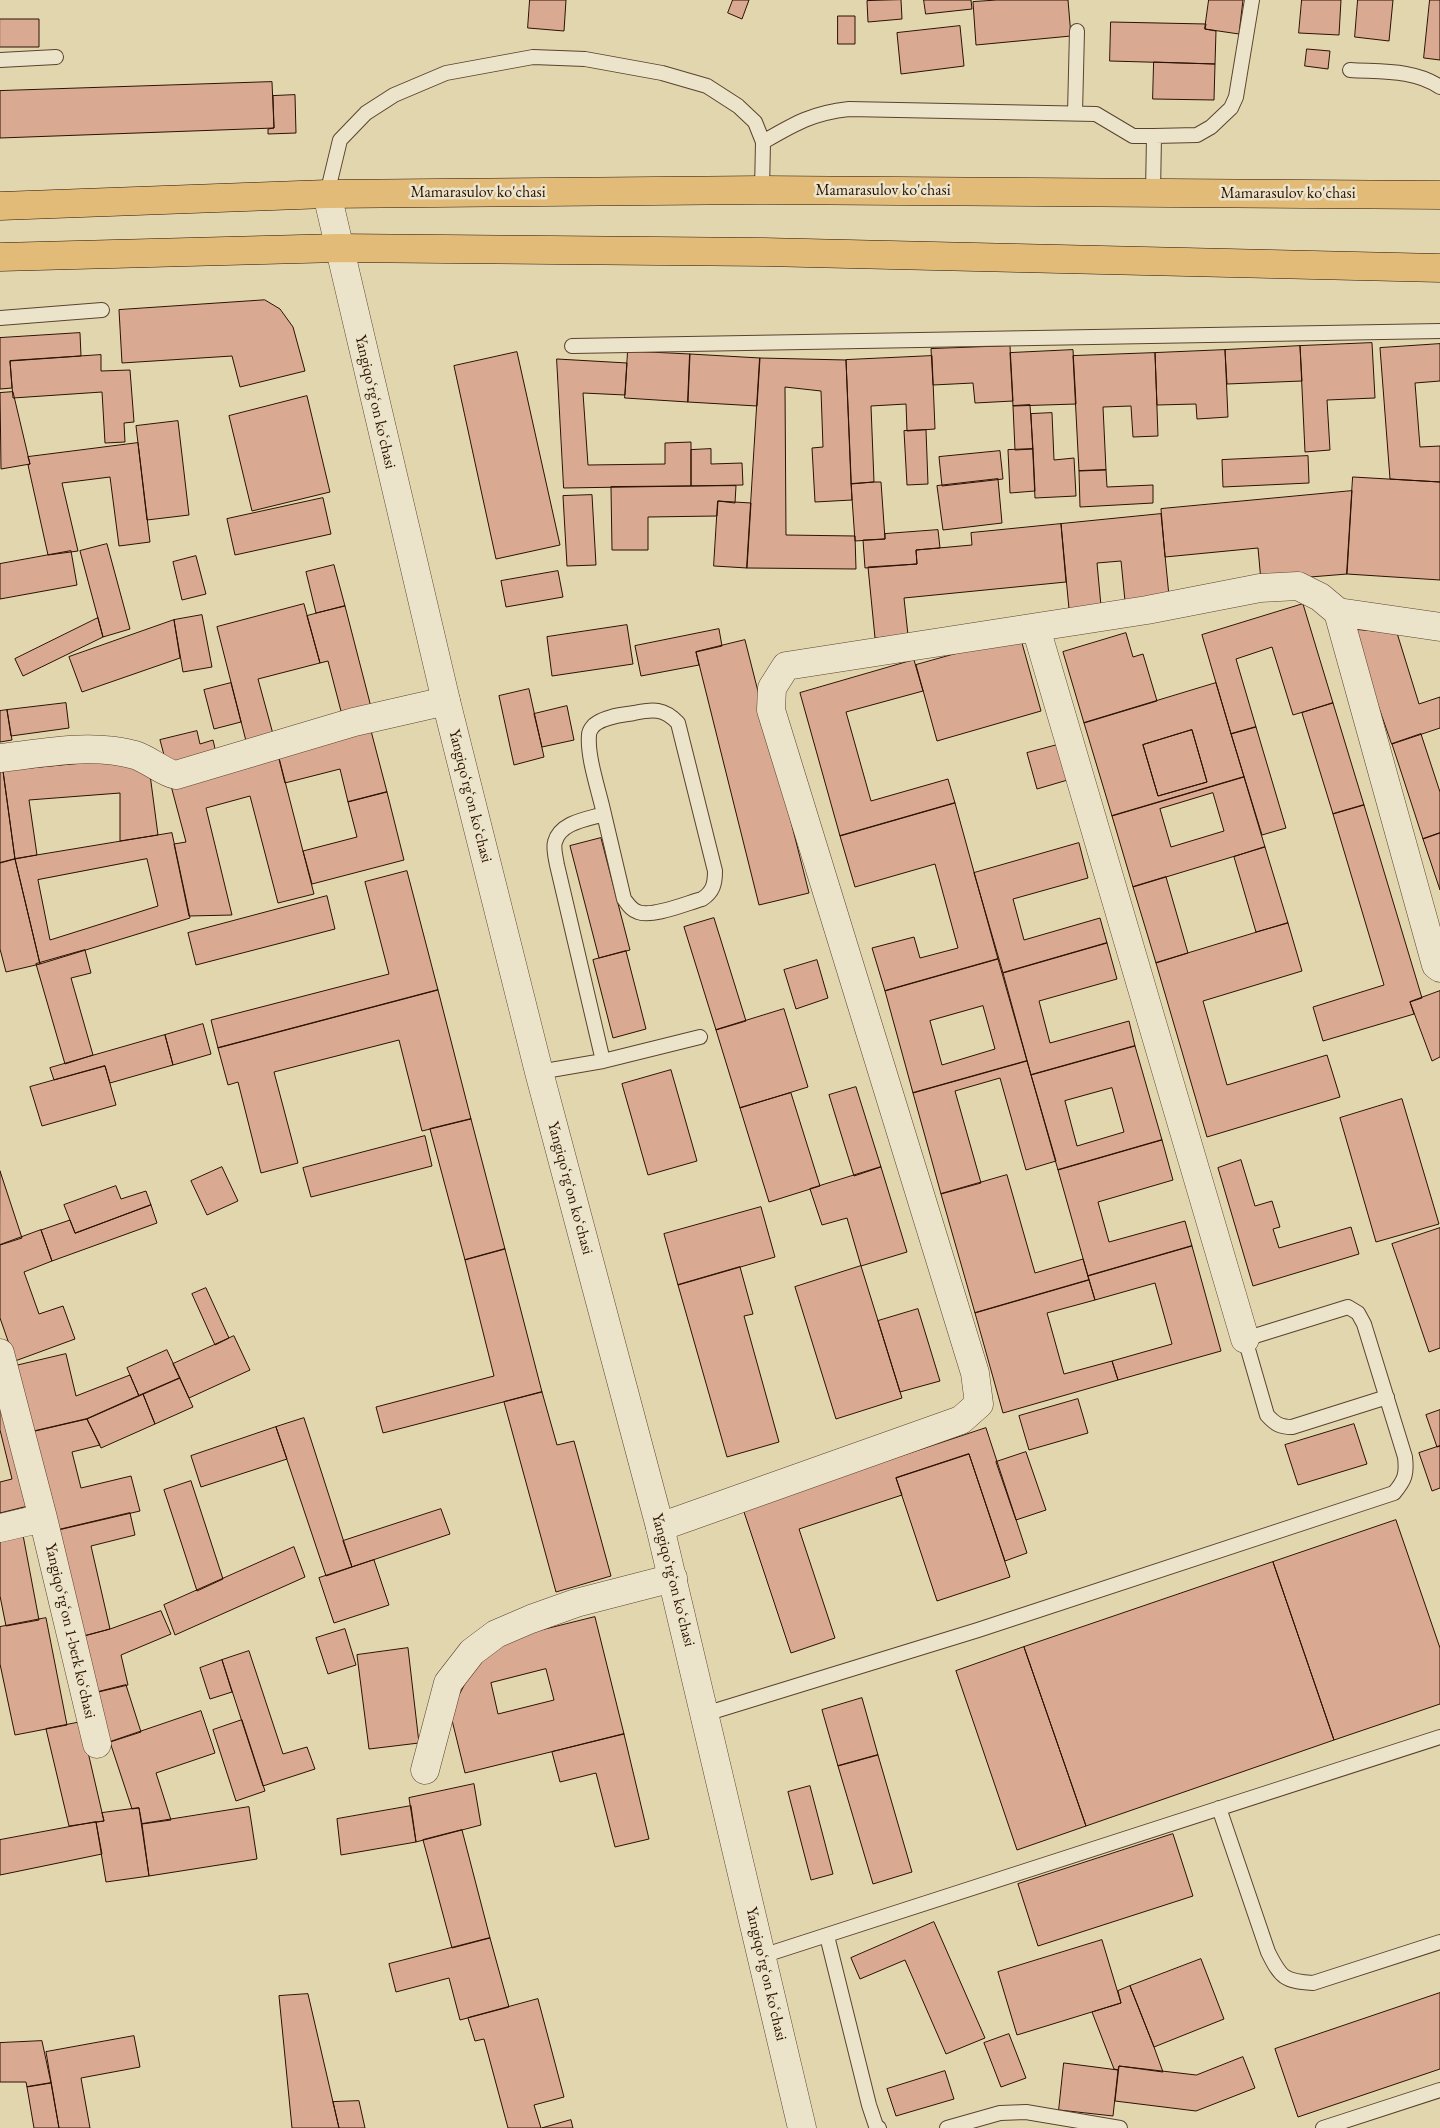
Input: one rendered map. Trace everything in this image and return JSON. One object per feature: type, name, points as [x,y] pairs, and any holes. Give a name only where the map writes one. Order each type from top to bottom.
[{"type":"main road","name":"Mamarasulov ko'chasi","points":[[327,194],[762,190],[1440,195]]},
{"type":"main road","points":[[0,206],[327,194]]},
{"type":"main road","points":[[0,256],[339,248],[764,252],[1440,268]]},
{"type":"street","name":"Yangiqoʻrgʻon koʻchasi","points":[[327,194],[446,701],[540,1072],[660,1527],[802,2128]]},
{"type":"street","points":[[660,1527],[961,1420],[978,1404],[975,1374],[771,710],[772,688],[786,666],[1147,610],[1260,588],[1298,586],[1320,597],[1338,612],[1440,627]]},
{"type":"street","points":[[1338,612],[1436,964],[1440,968]]},
{"type":"street","points":[[1036,628],[1245,1339]]},
{"type":"street","points":[[0,758],[57,751],[114,752],[135,756],[158,765],[168,774],[176,775],[354,722],[446,701]]},
{"type":"street","name":"Yangiqoʻrgʻon 1-berk koʻchasi","points":[[0,1353],[43,1518],[98,1744]]},
{"type":"street","points":[[0,1528],[43,1518]]},
{"type":"street","points":[[425,1770],[448,1683],[472,1652],[496,1634],[531,1619],[576,1603],[672,1578]]},
{"type":"lane","points":[[763,142],[817,114],[849,109],[1096,114],[1133,136],[1197,135],[1211,127],[1231,108],[1236,97],[1252,0]]},
{"type":"lane","points":[[1075,113],[1077,31]]},
{"type":"lane","points":[[0,60],[56,57]]},
{"type":"lane","points":[[327,194],[340,140],[366,113],[387,99],[446,73],[533,57],[585,59],[662,73],[707,86],[738,106],[755,122],[763,142],[762,190]]},
{"type":"lane","points":[[1350,70],[1407,74],[1422,77],[1440,87]]},
{"type":"lane","points":[[1153,193],[1154,136]]},
{"type":"lane","points":[[0,318],[102,310]]},
{"type":"lane","points":[[572,346],[1440,330]]},
{"type":"lane","points":[[659,709],[669,713],[678,723],[716,871],[715,884],[710,894],[702,899],[650,914],[638,913],[630,908],[624,898],[604,814],[589,746],[589,733],[595,724],[605,719],[647,710],[659,709]]},
{"type":"lane","points":[[603,1062],[557,866],[554,843],[560,832],[574,822],[604,814]]},
{"type":"lane","points":[[540,1072],[603,1062],[700,1037]]},
{"type":"lane","points":[[704,1714],[978,1630],[1394,1493],[1404,1482],[1407,1473],[1405,1457],[1387,1397],[1364,1324],[1358,1313],[1348,1307],[1245,1339],[1267,1415],[1274,1423],[1282,1427],[1292,1428],[1387,1397]]},
{"type":"lane","points":[[762,1956],[1440,1737]]},
{"type":"lane","points":[[1220,1808],[1268,1952],[1278,1971],[1291,1982],[1313,1984],[1440,1942]]},
{"type":"lane","points":[[827,1936],[869,2105],[876,2126],[879,2128]]},
{"type":"lane","points":[[1324,2128],[1440,2090]]},
{"type":"lane","points":[[947,2128],[1000,2113],[1026,2112],[1120,2128]]},
{"type":"building","points":[[530,0],[566,0],[564,31],[528,28]]},
{"type":"building","points":[[733,0],[749,0],[742,19],[728,13]]},
{"type":"building","points":[[901,0],[902,19],[868,22],[867,1]]},
{"type":"building","points":[[924,0],[971,0],[972,9],[926,14]]},
{"type":"building","points":[[1068,0],[1071,36],[976,45],[973,2]]},
{"type":"building","points":[[1209,0],[1243,0],[1239,34],[1205,29]]},
{"type":"building","points":[[1302,0],[1341,0],[1339,35],[1299,33]]},
{"type":"building","points":[[1358,0],[1393,0],[1389,41],[1355,37]]},
{"type":"building","points":[[1430,0],[1440,0],[1440,60],[1424,58]]},
{"type":"building","points":[[838,16],[855,16],[855,44],[838,44]]},
{"type":"building","points":[[0,19],[39,19],[39,47],[0,47]]},
{"type":"building","points":[[1111,22],[1206,24],[1205,29],[1216,31],[1215,64],[1110,61]]},
{"type":"building","points":[[960,26],[964,66],[901,74],[897,33]]},
{"type":"building","points":[[1307,49],[1330,51],[1328,69],[1305,66]]},
{"type":"building","points":[[1154,62],[1215,64],[1214,100],[1153,99]]},
{"type":"building","points":[[272,82],[274,128],[0,138],[0,91]]},
{"type":"building","points":[[295,95],[296,133],[268,134],[268,129],[274,128],[273,96]]},
{"type":"building","points":[[265,300],[280,309],[293,327],[305,371],[240,387],[232,356],[122,363],[119,310]]},
{"type":"building","points":[[80,333],[81,356],[10,361],[12,388],[0,389],[0,338]]},
{"type":"building","points":[[1372,343],[1375,398],[1327,400],[1330,450],[1305,452],[1300,346]]},
{"type":"building","points":[[1440,344],[1440,381],[1415,383],[1420,447],[1440,446],[1440,482],[1390,479],[1380,348]]},
{"type":"building","points":[[1010,346],[1013,401],[975,403],[973,383],[933,385],[931,349]]},
{"type":"building","points":[[1300,346],[1302,381],[1227,384],[1225,350]]},
{"type":"building","points":[[1073,350],[1076,404],[1013,406],[1010,353]]},
{"type":"building","points":[[1225,350],[1228,417],[1197,419],[1196,404],[1157,405],[1155,353]]},
{"type":"building","points":[[628,351],[690,354],[688,402],[625,398]]},
{"type":"building","points":[[517,352],[560,545],[496,559],[454,366]]},
{"type":"building","points":[[1155,353],[1158,436],[1133,437],[1131,406],[1103,407],[1106,470],[1079,471],[1073,356]]},
{"type":"building","points":[[690,354],[760,358],[757,406],[688,402]]},
{"type":"building","points":[[101,355],[101,371],[130,370],[134,422],[124,423],[125,442],[105,443],[102,392],[13,398],[10,361]]},
{"type":"building","points":[[932,356],[935,429],[907,431],[906,404],[871,406],[874,482],[851,484],[846,360]]},
{"type":"building","points":[[760,358],[846,360],[852,500],[815,502],[812,448],[823,447],[821,391],[785,387],[786,535],[855,536],[856,569],[747,568]]},
{"type":"building","points":[[557,359],[627,363],[625,395],[583,393],[588,465],[665,464],[665,443],[691,442],[691,486],[564,488]]},
{"type":"building","points":[[13,392],[30,464],[1,469],[0,393]]},
{"type":"building","points":[[307,396],[330,492],[252,511],[229,416]]},
{"type":"building","points":[[1030,405],[1033,449],[1015,450],[1013,406]]},
{"type":"building","points":[[1052,413],[1054,460],[1074,458],[1076,496],[1035,498],[1031,414]]},
{"type":"building","points":[[178,421],[189,515],[147,520],[136,426]]},
{"type":"building","points":[[926,430],[928,484],[907,485],[904,431]]},
{"type":"building","points":[[138,443],[150,542],[119,546],[110,477],[62,483],[78,551],[48,555],[28,465],[30,464],[28,457]]},
{"type":"building","points":[[711,449],[711,464],[742,463],[743,485],[691,486],[691,450]]},
{"type":"building","points":[[1033,449],[1035,491],[1010,493],[1008,450]]},
{"type":"building","points":[[1000,451],[1003,479],[942,486],[939,457]]},
{"type":"building","points":[[1308,456],[1309,483],[1223,487],[1222,460]]},
{"type":"building","points":[[1106,470],[1107,487],[1153,485],[1153,503],[1080,507],[1079,471]]},
{"type":"building","points":[[1353,477],[1440,482],[1440,580],[1347,574]]},
{"type":"building","points":[[998,479],[1002,523],[943,530],[937,486]]},
{"type":"building","points":[[881,482],[885,539],[855,541],[851,484]]},
{"type":"building","points":[[736,486],[735,503],[718,501],[717,516],[648,517],[648,550],[612,550],[611,487]]},
{"type":"building","points":[[1352,491],[1347,574],[1261,581],[1258,548],[1165,557],[1161,509]]},
{"type":"building","points":[[592,495],[596,565],[567,566],[563,496]]},
{"type":"building","points":[[323,498],[331,534],[235,555],[227,519]]},
{"type":"building","points":[[718,501],[751,503],[747,568],[714,566]]},
{"type":"building","points":[[1161,514],[1169,596],[1125,601],[1121,561],[1097,563],[1101,606],[1069,609],[1061,524]]},
{"type":"building","points":[[1061,524],[1066,582],[904,598],[908,635],[875,638],[868,567],[917,564],[916,550],[972,545],[971,533]]},
{"type":"building","points":[[938,530],[940,548],[916,550],[917,564],[865,568],[863,540],[885,539],[885,534]]},
{"type":"building","points":[[107,544],[130,629],[103,637],[80,551]]},
{"type":"building","points":[[71,551],[77,585],[0,599],[0,564]]},
{"type":"building","points":[[196,556],[206,594],[182,600],[173,562]]},
{"type":"building","points":[[334,565],[345,606],[316,613],[306,572]]},
{"type":"building","points":[[558,571],[563,597],[506,607],[501,581]]},
{"type":"building","points":[[304,604],[320,663],[258,679],[273,734],[246,741],[217,627]]},
{"type":"building","points":[[1303,604],[1333,703],[1293,715],[1272,647],[1236,659],[1256,727],[1231,734],[1202,635]]},
{"type":"building","points":[[345,606],[371,707],[342,715],[328,661],[320,663],[307,616]]},
{"type":"building","points":[[202,615],[212,667],[183,672],[174,620]]},
{"type":"building","points":[[98,618],[103,637],[23,676],[15,659]]},
{"type":"building","points":[[174,620],[180,658],[82,692],[69,657]]},
{"type":"building","points":[[627,625],[633,664],[552,676],[547,637]]},
{"type":"building","points":[[719,629],[722,646],[696,652],[699,665],[641,676],[635,646]]},
{"type":"building","points":[[1352,629],[1397,633],[1419,704],[1440,697],[1440,728],[1392,744]]},
{"type":"building","points":[[1126,633],[1133,657],[1143,654],[1157,701],[1084,723],[1063,652]]},
{"type":"building","points":[[1020,636],[1041,711],[937,741],[916,665]]},
{"type":"building","points":[[745,640],[809,893],[759,905],[696,652]]},
{"type":"building","points":[[914,660],[923,691],[846,712],[871,801],[948,779],[955,803],[840,836],[800,693]]},
{"type":"building","points":[[231,683],[241,722],[214,729],[204,690]]},
{"type":"building","points":[[1216,683],[1244,777],[1112,816],[1084,723]],"holes":[[[1192,730],[1207,782],[1158,796],[1143,745]]]},
{"type":"building","points":[[529,689],[544,757],[514,765],[499,696]]},
{"type":"building","points":[[66,703],[69,728],[11,736],[7,710]]},
{"type":"building","points":[[1333,703],[1364,805],[1333,814],[1302,713]]},
{"type":"building","points":[[567,706],[574,740],[542,747],[534,714]]},
{"type":"building","points":[[7,710],[12,740],[0,742],[0,711]]},
{"type":"building","points":[[370,727],[387,792],[348,802],[340,769],[285,783],[277,751]]},
{"type":"building","points":[[1256,727],[1286,828],[1262,835],[1231,734]]},
{"type":"building","points":[[1192,730],[1207,782],[1158,796],[1143,745]]},
{"type":"building","points":[[197,731],[200,744],[213,740],[217,757],[168,770],[160,740]]},
{"type":"building","points":[[1421,734],[1440,792],[1440,833],[1423,839],[1392,744]]},
{"type":"building","points":[[1061,744],[1071,779],[1037,789],[1027,753]]},
{"type":"building","points":[[278,754],[314,894],[278,903],[250,796],[206,808],[232,915],[189,916],[174,844],[186,842],[170,782]]},
{"type":"building","points":[[114,760],[149,767],[158,835],[120,841],[120,793],[29,800],[37,855],[15,859],[3,771]]},
{"type":"building","points":[[3,771],[15,859],[0,863],[0,772]]},
{"type":"building","points":[[1244,777],[1265,847],[1133,887],[1112,816]],"holes":[[[1213,793],[1224,831],[1171,847],[1160,809]]]},
{"type":"building","points":[[387,792],[404,860],[312,884],[303,851],[357,837],[348,802]]},
{"type":"building","points":[[955,803],[998,959],[885,991],[872,948],[914,937],[920,958],[958,948],[935,864],[855,887],[840,836]]},
{"type":"building","points":[[1364,805],[1422,998],[1410,1002],[1414,1014],[1323,1041],[1313,1007],[1384,985],[1333,814]]},
{"type":"building","points":[[172,833],[190,918],[40,964],[15,859]],"holes":[[[147,859],[158,906],[50,940],[38,880]]]},
{"type":"building","points":[[1440,833],[1440,890],[1423,839]]},
{"type":"building","points":[[601,838],[630,950],[599,958],[570,846]]},
{"type":"building","points":[[1079,843],[1088,878],[1013,899],[1024,940],[1100,918],[1107,943],[1003,973],[974,873]]},
{"type":"building","points":[[1265,847],[1288,923],[1256,932],[1234,857]]},
{"type":"building","points":[[15,859],[40,964],[6,972],[0,949],[0,863]]},
{"type":"building","points":[[407,871],[438,990],[218,1048],[211,1020],[389,974],[365,882]]},
{"type":"building","points":[[1166,877],[1188,953],[1156,963],[1133,887]]},
{"type":"building","points":[[327,896],[335,929],[196,965],[188,933]]},
{"type":"building","points":[[714,918],[746,1021],[716,1030],[684,927]]},
{"type":"building","points":[[1288,923],[1302,971],[1203,1001],[1227,1085],[1327,1055],[1340,1097],[1207,1137],[1156,963]]},
{"type":"building","points":[[1107,943],[1117,979],[1039,1001],[1050,1043],[1129,1021],[1135,1046],[1031,1075],[1003,973]]},
{"type":"building","points":[[85,950],[91,973],[71,978],[93,1055],[65,1064],[36,964]]},
{"type":"building","points":[[626,951],[646,1029],[613,1038],[593,960]]},
{"type":"building","points":[[998,959],[1027,1061],[913,1093],[885,991]],"holes":[[[983,1006],[995,1049],[942,1065],[930,1021]]]},
{"type":"building","points":[[817,960],[828,998],[796,1009],[784,970]]},
{"type":"building","points":[[438,990],[471,1119],[422,1131],[399,1040],[274,1072],[298,1163],[261,1173],[238,1082],[228,1085],[218,1048]]},
{"type":"building","points":[[1440,991],[1440,1057],[1432,1061],[1410,1002]]},
{"type":"building","points":[[784,1009],[808,1087],[740,1108],[716,1030]]},
{"type":"building","points":[[203,1024],[211,1054],[173,1065],[165,1035]]},
{"type":"building","points":[[165,1035],[173,1065],[110,1083],[105,1066],[54,1080],[50,1068]]},
{"type":"building","points":[[1135,1046],[1162,1140],[1058,1170],[1031,1075]],"holes":[[[1112,1088],[1124,1132],[1077,1146],[1065,1101]]]},
{"type":"building","points":[[1027,1061],[1056,1161],[1026,1170],[1000,1078],[955,1091],[981,1183],[941,1194],[913,1093]]},
{"type":"building","points":[[105,1066],[116,1105],[42,1126],[30,1087]]},
{"type":"building","points":[[671,1070],[697,1161],[648,1175],[622,1084]]},
{"type":"building","points":[[856,1087],[881,1167],[854,1176],[829,1095]]},
{"type":"building","points":[[791,1093],[820,1186],[769,1202],[740,1108]]},
{"type":"building","points":[[1402,1099],[1439,1224],[1376,1242],[1340,1118]]},
{"type":"building","points":[[471,1119],[505,1249],[465,1260],[430,1129]]},
{"type":"building","points":[[425,1136],[432,1166],[311,1197],[303,1168]]},
{"type":"building","points":[[1162,1140],[1173,1180],[1098,1202],[1109,1242],[1185,1221],[1192,1246],[1088,1276],[1058,1170]]},
{"type":"building","points":[[1241,1160],[1255,1206],[1272,1201],[1280,1227],[1273,1229],[1279,1248],[1351,1227],[1359,1254],[1253,1286],[1218,1168]]},
{"type":"building","points":[[222,1167],[238,1201],[207,1215],[191,1181]]},
{"type":"building","points":[[881,1167],[907,1252],[861,1266],[847,1218],[822,1225],[810,1189]]},
{"type":"building","points":[[0,1171],[22,1238],[0,1245]]},
{"type":"building","points":[[1007,1175],[1035,1273],[1083,1259],[1089,1280],[975,1313],[941,1194]]},
{"type":"building","points":[[116,1186],[121,1199],[146,1191],[151,1205],[75,1233],[64,1205]]},
{"type":"building","points":[[151,1205],[157,1223],[52,1261],[41,1230],[70,1220],[75,1233]]},
{"type":"building","points":[[761,1207],[775,1257],[678,1285],[664,1234]]},
{"type":"building","points":[[1440,1228],[1440,1348],[1429,1352],[1392,1244]]},
{"type":"building","points":[[41,1230],[52,1261],[24,1272],[39,1314],[63,1306],[75,1339],[15,1361],[0,1318],[0,1245]]},
{"type":"building","points":[[1192,1246],[1221,1351],[1118,1380],[1112,1361],[1172,1344],[1155,1283],[1095,1300],[1088,1276]]},
{"type":"building","points":[[505,1249],[542,1392],[383,1433],[376,1407],[494,1376],[465,1260]]},
{"type":"building","points":[[861,1266],[902,1398],[836,1419],[795,1287]]},
{"type":"building","points":[[740,1267],[753,1314],[744,1316],[779,1442],[727,1457],[678,1285]]},
{"type":"building","points":[[1089,1280],[1095,1300],[1047,1313],[1064,1374],[1112,1361],[1118,1380],[1003,1413],[975,1313]]},
{"type":"building","points":[[206,1288],[229,1338],[215,1345],[192,1294]]},
{"type":"building","points":[[918,1309],[940,1381],[900,1392],[878,1321]]},
{"type":"building","points":[[234,1336],[250,1370],[189,1398],[173,1364]]},
{"type":"building","points":[[167,1350],[180,1378],[139,1396],[127,1368]]},
{"type":"building","points":[[66,1354],[76,1396],[130,1375],[139,1396],[87,1419],[31,1432],[15,1366]]},
{"type":"building","points":[[180,1378],[193,1407],[155,1424],[143,1394]]},
{"type":"building","points":[[0,1388],[32,1505],[0,1513],[0,1482],[12,1479],[0,1430]]},
{"type":"building","points":[[542,1392],[557,1445],[574,1441],[611,1576],[556,1592],[504,1402]]},
{"type":"building","points":[[143,1394],[155,1424],[101,1448],[87,1419]]},
{"type":"building","points":[[1078,1399],[1088,1433],[1029,1450],[1019,1416]]},
{"type":"building","points":[[1440,1410],[1440,1446],[1437,1447],[1426,1415]]},
{"type":"building","points":[[304,1418],[352,1567],[326,1576],[276,1427]]},
{"type":"building","points":[[87,1419],[100,1445],[72,1452],[81,1488],[131,1476],[140,1511],[54,1531],[31,1432]]},
{"type":"building","points":[[1354,1424],[1367,1464],[1298,1485],[1285,1445]]},
{"type":"building","points":[[276,1427],[287,1459],[201,1487],[191,1456]]},
{"type":"building","points":[[986,1428],[1027,1553],[1005,1561],[969,1454],[896,1478],[902,1495],[799,1529],[835,1638],[791,1653],[743,1509]]},
{"type":"building","points":[[1440,1446],[1440,1488],[1432,1491],[1419,1453]]},
{"type":"building","points":[[1026,1452],[1046,1510],[1016,1520],[996,1462]]},
{"type":"building","points":[[969,1454],[1010,1577],[937,1601],[896,1478]]},
{"type":"building","points":[[191,1481],[223,1579],[197,1591],[164,1490]]},
{"type":"building","points":[[441,1509],[450,1534],[352,1567],[343,1541]]},
{"type":"building","points":[[130,1513],[135,1535],[91,1546],[110,1629],[80,1637],[54,1531]]},
{"type":"building","points":[[1396,1520],[1440,1648],[1440,1704],[1334,1740],[1273,1562]]},
{"type":"building","points":[[23,1535],[39,1620],[6,1626],[0,1596],[0,1540]]},
{"type":"building","points":[[294,1547],[305,1577],[175,1635],[164,1605]]},
{"type":"building","points":[[374,1560],[389,1605],[334,1623],[319,1578]]},
{"type":"building","points":[[1273,1562],[1334,1740],[1086,1826],[1024,1647]]},
{"type":"building","points":[[161,1611],[171,1634],[121,1655],[128,1685],[94,1693],[80,1637],[110,1629]]},
{"type":"building","points":[[595,1617],[624,1734],[465,1773],[450,1712],[486,1644]],"holes":[[[546,1669],[554,1700],[498,1714],[491,1683]]]},
{"type":"building","points":[[46,1618],[67,1725],[15,1735],[0,1664],[0,1627]]},
{"type":"building","points":[[345,1629],[356,1665],[328,1674],[316,1638]]},
{"type":"building","points":[[1024,1647],[1086,1826],[1017,1850],[956,1671]]},
{"type":"building","points":[[408,1648],[419,1743],[369,1749],[357,1655]]},
{"type":"building","points":[[249,1651],[283,1754],[307,1747],[315,1769],[263,1786],[222,1660]]},
{"type":"building","points":[[222,1660],[232,1692],[210,1699],[200,1668]]},
{"type":"building","points":[[126,1685],[141,1732],[110,1742],[94,1693]]},
{"type":"building","points":[[862,1698],[878,1755],[838,1766],[822,1710]]},
{"type":"building","points":[[201,1711],[215,1753],[156,1773],[171,1820],[142,1824],[139,1808],[132,1809],[110,1742]]},
{"type":"building","points":[[242,1720],[265,1791],[236,1801],[213,1730]]},
{"type":"building","points":[[81,1722],[104,1821],[69,1826],[46,1729]]},
{"type":"building","points":[[624,1734],[649,1839],[615,1847],[596,1773],[560,1782],[552,1752]]},
{"type":"building","points":[[878,1755],[912,1872],[873,1884],[838,1766]]},
{"type":"building","points":[[474,1784],[481,1825],[416,1842],[409,1798]]},
{"type":"building","points":[[810,1786],[833,1874],[811,1880],[788,1792]]},
{"type":"building","points":[[411,1806],[416,1842],[341,1855],[337,1819]]},
{"type":"building","points":[[249,1807],[257,1859],[149,1876],[142,1824]]},
{"type":"building","points":[[139,1808],[149,1876],[106,1882],[96,1822],[104,1821],[102,1813]]},
{"type":"building","points":[[96,1822],[102,1854],[0,1875],[0,1840]]},
{"type":"building","points":[[462,1830],[490,1938],[452,1948],[423,1840]]},
{"type":"building","points":[[1173,1834],[1193,1896],[1038,1946],[1018,1884]]},
{"type":"building","points":[[934,1922],[985,2038],[946,2054],[905,1960],[860,1979],[851,1958]]},
{"type":"building","points":[[490,1938],[509,2007],[460,2020],[449,1978],[396,1992],[389,1964]]},
{"type":"building","points":[[1102,1940],[1121,2003],[1017,2035],[998,1972]]},
{"type":"building","points":[[1201,1959],[1224,2019],[1154,2047],[1130,1986]]},
{"type":"building","points":[[1130,1986],[1163,2072],[1119,2066],[1118,2070],[1114,2069],[1092,2012],[1121,2003],[1118,1991]]},
{"type":"building","points":[[1440,1993],[1440,2069],[1298,2117],[1275,2049]]},
{"type":"building","points":[[308,1994],[339,2128],[292,2128],[279,1996]]},
{"type":"building","points":[[538,1999],[564,2097],[534,2105],[541,2128],[508,2128],[484,2039],[475,2041],[468,2018]]},
{"type":"building","points":[[1009,2034],[1026,2078],[1001,2087],[984,2043]]},
{"type":"building","points":[[134,2036],[140,2067],[81,2078],[90,2128],[59,2128],[46,2052]]},
{"type":"building","points":[[42,2041],[51,2083],[27,2087],[26,2082],[0,2082],[0,2043]]},
{"type":"building","points":[[1243,2057],[1255,2088],[1196,2111],[1115,2101],[1119,2066],[1196,2075]]},
{"type":"building","points":[[1064,2063],[1118,2070],[1113,2116],[1059,2110]]},
{"type":"building","points":[[945,2071],[954,2099],[896,2116],[887,2089]]},
{"type":"building","points":[[51,2083],[59,2128],[34,2128],[27,2087]]},
{"type":"building","points":[[359,2101],[365,2128],[339,2128],[333,2102]]},
{"type":"building","points":[[571,2120],[573,2128],[542,2128]]}]
